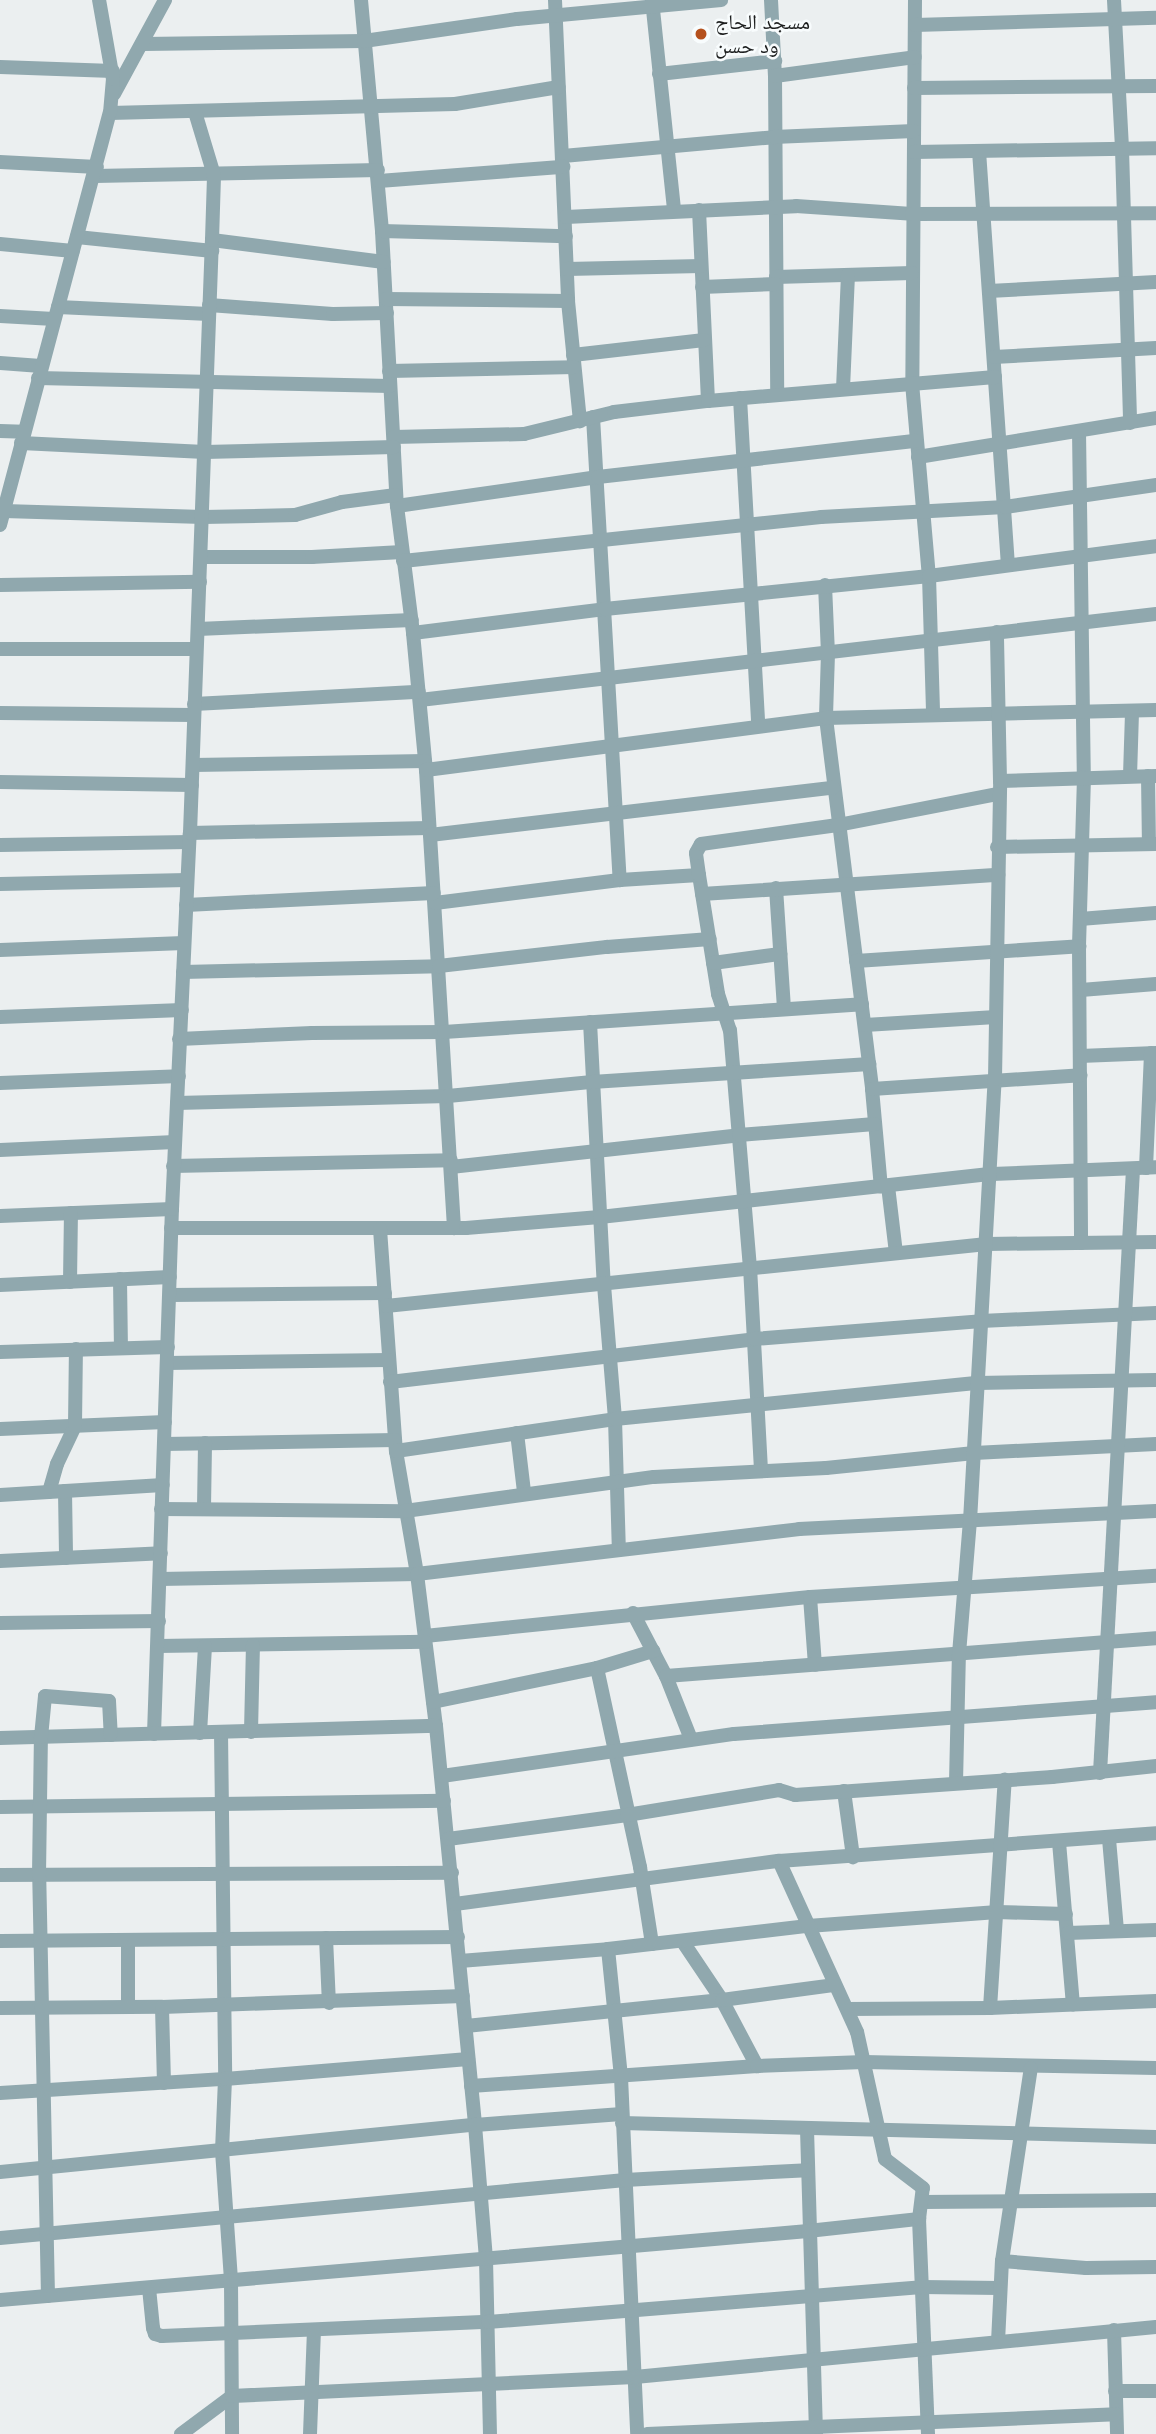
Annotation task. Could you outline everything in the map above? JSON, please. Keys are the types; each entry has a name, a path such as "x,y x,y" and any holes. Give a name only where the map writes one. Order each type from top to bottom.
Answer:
{"street":[{"path":"99,0 113,71 110,113 3,508 203,517 295,516 342,502 396,501 916,441"},
{"path":"113,94 165,0"},
{"path":"362,0 383,231 396,501 426,765 454,1228"},
{"path":"143,44 364,41 556,8 721,0"},
{"path":"771,0 775,69 774,206 778,395"},
{"path":"915,0 912,383 925,513 933,713"},
{"path":"1114,0 1122,149 1130,423"},
{"path":"652,3 674,211"},
{"path":"556,8 568,301 573,361 598,477 620,880"},
{"path":"915,25 1156,18"},
{"path":"659,74 775,69 915,57"},
{"path":"0,67 113,71"},
{"path":"914,88 1156,86"},
{"path":"110,113 472,102 559,87"},
{"path":"154,1734 173,1166 190,838 214,175 195,112"},
{"path":"0,162 96,171 379,176 563,161 666,145 914,131"},
{"path":"914,152 1156,148"},
{"path":"979,151 1008,565"},
{"path":"566,217 774,206 912,214 1156,213"},
{"path":"699,210 708,401"},
{"path":"383,231 566,236"},
{"path":"0,244 212,245 384,262"},
{"path":"567,269 701,265"},
{"path":"702,287 848,275 912,273"},
{"path":"843,389 848,275"},
{"path":"989,291 1156,282"},
{"path":"0,316 209,309 333,314 386,306 568,301"},
{"path":"389,371 573,361 704,340"},
{"path":"994,357 1156,348"},
{"path":"0,363 40,372 207,381 390,386"},
{"path":"0,431 22,437 205,452 394,442 524,434 586,419 708,401 995,377"},
{"path":"740,398 758,725"},
{"path":"918,457 1156,418"},
{"path":"1079,432 1084,777 1079,946 1081,1243"},
{"path":"201,557 402,556 602,540 748,523 1005,507 1156,485"},
{"path":"198,629 412,626 929,576 1156,546"},
{"path":"0,585 200,582"},
{"path":"825,585 828,653 826,718 833,788 865,1025 875,1124 896,1253"},
{"path":"0,713 194,710 419,696 754,662 932,638 1156,614"},
{"path":"956,1783 959,1654 992,1174 999,787 997,632"},
{"path":"0,649 196,649"},
{"path":"193,765 426,765 613,746 826,718 933,713 1082,714 1156,710"},
{"path":"1130,776 1132,711"},
{"path":"761,1471 750,1268 734,1074 726,1011 718,994 696,853 701,844 838,825 999,787 1084,777 1152,776 1153,844 997,847"},
{"path":"0,782 192,785"},
{"path":"0,845 430,832 833,788"},
{"path":"187,905 434,898 699,874"},
{"path":"702,894 998,875"},
{"path":"0,884 187,880"},
{"path":"776,888 784,1008"},
{"path":"1080,919 1156,913"},
{"path":"183,972 439,966 607,947 710,939"},
{"path":"0,950 184,943"},
{"path":"856,961 1079,946"},
{"path":"713,963 780,954"},
{"path":"1081,990 1156,984"},
{"path":"179,1039 312,1033 444,1032 726,1011 862,1004"},
{"path":"0,1017 181,1010"},
{"path":"865,1025 996,1017"},
{"path":"590,1022 604,1285 615,1419 619,1550"},
{"path":"1080,1056 1154,1053 1145,1168 1130,1242 1108,1578 1100,1773"},
{"path":"177,1103 448,1096 592,1082 869,1063"},
{"path":"872,1089 1081,1075"},
{"path":"0,1083 179,1076"},
{"path":"173,1166 451,1164 875,1124"},
{"path":"0,1150 174,1142"},
{"path":"171,1228 454,1228 600,1217 992,1174 1145,1168"},
{"path":"0,1216 172,1209"},
{"path":"69,1282 71,1213"},
{"path":"380,1229 395,1445 417,1574 455,1904 486,2259 491,2384 490,2434"},
{"path":"170,1295 386,1299 604,1285 987,1244 1156,1242"},
{"path":"0,1285 170,1277"},
{"path":"120,1279 121,1348"},
{"path":"390,1382 754,1339 981,1321 1156,1312"},
{"path":"0,1352 168,1347"},
{"path":"49,1492 57,1464 75,1426 76,1349"},
{"path":"167,1363 388,1360"},
{"path":"164,1444 395,1445 517,1433 615,1419 978,1383 1156,1380"},
{"path":"0,1429 165,1422"},
{"path":"517,1433 524,1493"},
{"path":"204,1508 205,1443"},
{"path":"161,1509 405,1511 617,1481 838,1467 974,1453 1156,1444"},
{"path":"0,1495 163,1485"},
{"path":"65,1491 66,1558"},
{"path":"160,1579 417,1574 810,1528 1156,1511"},
{"path":"0,1561 161,1553"},
{"path":"158,1646 425,1639 633,1613 810,1597 1156,1576"},
{"path":"810,1597 815,1665"},
{"path":"633,1613 666,1676 691,1739"},
{"path":"0,1623 159,1621"},
{"path":"666,1676 1156,1638"},
{"path":"251,1732 253,1645"},
{"path":"200,1733 205,1646"},
{"path":"433,1702 597,1668 653,1651"},
{"path":"597,1668 642,1878 652,1944"},
{"path":"48,2296 49,2235 44,2169 39,1875 44,1699 48,1694 109,1700 111,1735"},
{"path":"442,1776 691,1739 1156,1702"},
{"path":"0,1738 436,1726"},
{"path":"221,1732 225,2079 222,2151 232,2335 232,2434"},
{"path":"448,1839 627,1815 779,1790 795,1795 1100,1773 1156,1766"},
{"path":"990,2008 1005,1779"},
{"path":"844,1791 853,1857"},
{"path":"0,1807 444,1801"},
{"path":"455,1904 779,1861 1109,1839 1156,1833"},
{"path":"1109,1839 1117,1931"},
{"path":"1059,1842 1073,2004"},
{"path":"779,1861 848,2010 864,2062 876,2131 885,2160 923,2188 919,2218 928,2428"},
{"path":"0,1875 452,1873"},
{"path":"460,1961 608,1950 808,1926 997,1912 1066,1914"},
{"path":"1068,1933 1156,1930"},
{"path":"0,1941 458,1937"},
{"path":"326,1938 329,2003"},
{"path":"128,1940 128,2007"},
{"path":"683,1942 722,2000 757,2066"},
{"path":"608,1950 621,2077 637,2434"},
{"path":"466,2026 722,2000 835,1985"},
{"path":"0,2008 329,2003 463,1996"},
{"path":"848,2010 990,2008 1156,2001"},
{"path":"162,2007 164,2083"},
{"path":"0,2093 225,2079 468,2059"},
{"path":"471,2086 757,2066 864,2062 1031,2068 1156,2068"},
{"path":"999,2342 1002,2261 1031,2068"},
{"path":"0,2172 475,2125 622,2119 807,2129 1156,2137"},
{"path":"807,2129 816,2431"},
{"path":"0,2238 625,2180 807,2170"},
{"path":"922,2202 1156,2200"},
{"path":"0,2300 808,2231 919,2218"},
{"path":"1002,2261 1086,2268 1156,2267"},
{"path":"149,2288 155,2334 232,2335 488,2322 922,2287 999,2288"},
{"path":"181,2434 232,2396 635,2376 1156,2327"},
{"path":"1114,2330 1117,2434"},
{"path":"310,2434 314,2331"},
{"path":"1115,2391 1156,2391"},
{"path":"647,2434 928,2428 1116,2414"}],"place":[{"name":"مسجد الحاج ود حسن","path":"701,34"}]}
